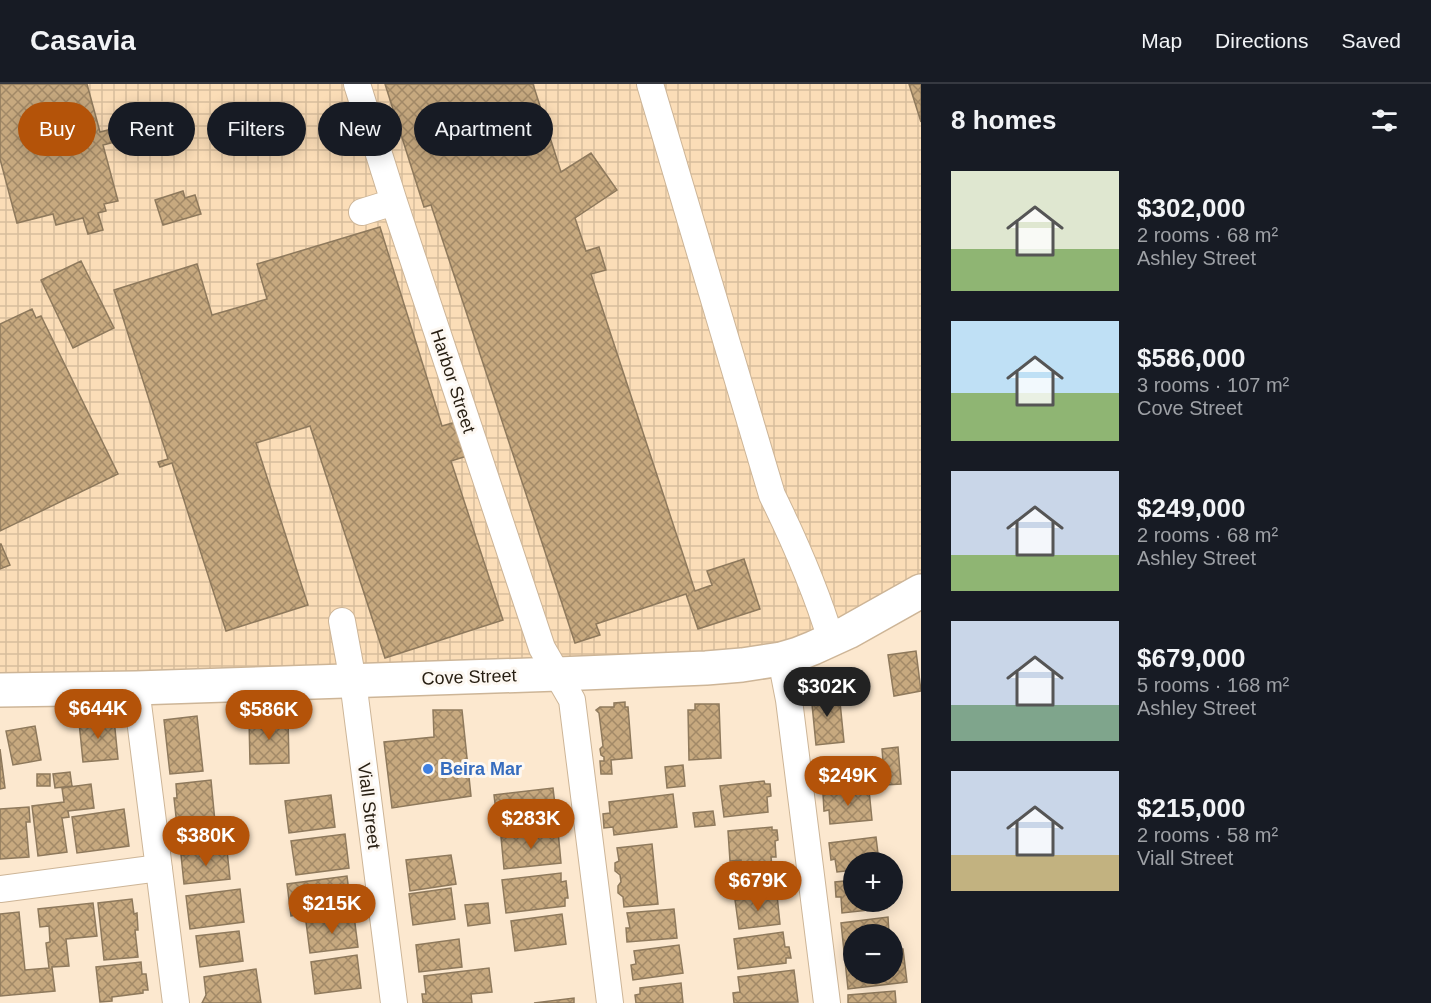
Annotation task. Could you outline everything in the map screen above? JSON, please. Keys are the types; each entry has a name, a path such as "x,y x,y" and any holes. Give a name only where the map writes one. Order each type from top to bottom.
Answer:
{"main road":[{"name":"Cove Street","path":"0,690 136,688 558,674 706,668 758,663 798,654 831,640 921,591"}],"street":[{"name":"Harbor Street","path":"357,84 542,648 572,700 610,1003"},
{"path":"650,84 772,495 793,537 831,640"},
{"path":"362,212 394,202"},
{"name":"Viall Street","path":"342,621 354,681 394,1003"},
{"path":"781,658 789,700 827,1003"},
{"path":"136,688 176,1003"},
{"path":"0,889 159,868"}],"shaded area":[{"path":"0,84 921,84 921,591 813,648 0,690"}],"building":[{"path":"0,84 87,84 92,102 18,102 18,156 96,156 96,117 100,132 108,130 108,144 103,145 118,201 104,204 106,211 98,213 103,230 88,234 83,218 56,225 53,214 17,223 0,159"},
{"path":"385,84 533,84 539,102 414,102 414,156 553,156 553,147 561,172 591,153 617,190 575,218 586,251 599,247 606,270 591,274 695,591 712,585 707,571 744,559 760,609 698,629 686,594 596,624 600,635 575,643 431,205 424,207 402,138 402,102 391,102"},
{"path":"909,84 921,84 921,122"},
{"path":"183,191 185,198 195,195 201,214 163,225 155,200"},
{"path":"380,227 442,426 456,422 467,456 451,461 503,620 385,658 310,426 256,443 308,605 226,631 172,463 160,467 158,462 168,459 114,290 197,264 212,315 267,299 257,264"},
{"path":"81,261 114,328 73,348 41,280"},
{"path":"32,309 36,318 41,316 118,474 0,531 0,324"},
{"path":"0,544 10,565 0,569"},
{"path":"916,651 921,691 894,696 888,655"},
{"path":"839,692 844,742 816,745 811,694"},
{"path":"625,702 625,707 628,707 632,758 611,760 612,774 601,774 600,761 604,761 604,757 601,755 600,749 603,746 599,713 596,710 600,707 614,707 614,703"},
{"path":"695,704 719,704 721,758 689,760 688,710 695,710"},
{"name":"Beira Mar","path":"433,710 462,710 471,796 392,808 384,742 434,737"},
{"path":"197,716 203,771 170,774 164,720"},
{"path":"288,718 289,763 250,764 249,719"},
{"path":"114,719 118,759 83,762 79,722"},
{"path":"35,726 41,760 13,765 6,731"},
{"path":"898,747 901,784 885,785 882,749"},
{"path":"0,749 5,788 0,789"},
{"path":"683,765 685,786 667,788 665,767"},
{"path":"70,772 72,786 55,788 53,774"},
{"path":"37,774 50,774 50,786 37,786"},
{"path":"211,780 217,843 183,847 182,834 178,835 174,798 177,798 176,784"},
{"path":"764,781 765,784 770,784 771,796 767,797 768,812 724,817 720,786"},
{"path":"91,784 94,808 68,811 69,817 62,818 67,852 38,856 32,806 64,802 62,788"},
{"path":"553,788 557,822 498,828 494,795"},
{"path":"869,790 872,820 830,824 829,810 824,811 823,794"},
{"path":"673,794 677,827 614,835 613,827 604,828 603,814 610,813 609,802"},
{"path":"331,795 335,827 289,833 285,801"},
{"path":"29,807 30,822 26,822 29,857 0,859 0,809"},
{"path":"124,809 129,846 77,853 72,817"},
{"path":"713,811 715,825 695,827 693,813"},
{"path":"772,827 772,830 777,830 778,840 775,841 776,857 771,857 774,884 745,887 746,892 730,894 728,876 742,874 741,860 730,861 728,831"},
{"path":"558,831 561,863 504,869 501,837"},
{"path":"345,834 349,868 296,875 291,841"},
{"path":"876,837 878,852 843,852 843,871 837,872 835,859 831,860 829,843"},
{"path":"652,844 658,904 624,907 623,897 618,893 620,875 615,871 615,863 619,861 617,848"},
{"path":"227,850 230,879 184,884 181,855"},
{"path":"451,855 456,884 410,891 406,860"},
{"path":"561,873 561,882 566,881 568,898 565,898 565,906 506,913 502,880"},
{"path":"347,876 351,908 291,916 287,884"},
{"path":"843,881 843,912 851,912 842,913 841,897 836,897 835,882"},
{"path":"451,888 455,919 413,925 409,894"},
{"path":"240,889 244,922 190,929 186,896"},
{"path":"777,895 780,924 739,929 735,900"},
{"path":"132,899 134,914 137,913 138,930 135,930 138,957 104,960 98,903"},
{"path":"93,903 97,936 66,939 69,966 52,967 55,991 0,996 0,914 19,912 25,970 49,968 46,943 50,942 49,926 40,927 38,909"},
{"path":"488,903 490,923 468,926 465,905"},
{"path":"674,909 677,938 627,942 626,928 630,928 627,913"},
{"path":"562,914 566,944 515,951 511,921"},
{"path":"354,916 358,947 310,953 306,922"},
{"path":"888,917 888,924 843,924 843,942 841,923"},
{"path":"239,931 243,961 200,967 196,936"},
{"path":"783,932 785,947 789,947 791,958 786,958 786,963 738,969 734,939"},
{"path":"459,939 462,967 419,972 416,945"},
{"path":"679,945 683,973 633,980 631,965 636,964 634,951"},
{"path":"903,949 907,982 903,982"},
{"path":"357,955 361,988 315,994 311,962"},
{"path":"141,962 142,974 146,974 148,990 143,990 143,993 112,997 112,1001 100,1002 96,967"},
{"path":"489,968 492,992 471,994 472,1003 423,1003 422,994 426,994 424,976"},
{"path":"256,969 261,1003 202,1003 206,995 204,977"},
{"path":"794,970 798,1002 734,1003 733,993 740,992 738,977"},
{"path":"681,983 683,1003 636,1003 635,995 640,994 640,988"},
{"path":"847,984 890,984 848,989"},
{"path":"895,991 896,1003 848,1003 848,995"},
{"path":"574,998 574,1003 534,1003"}],"place":[{"name":"Beira Mar","path":"428,769"}]}
